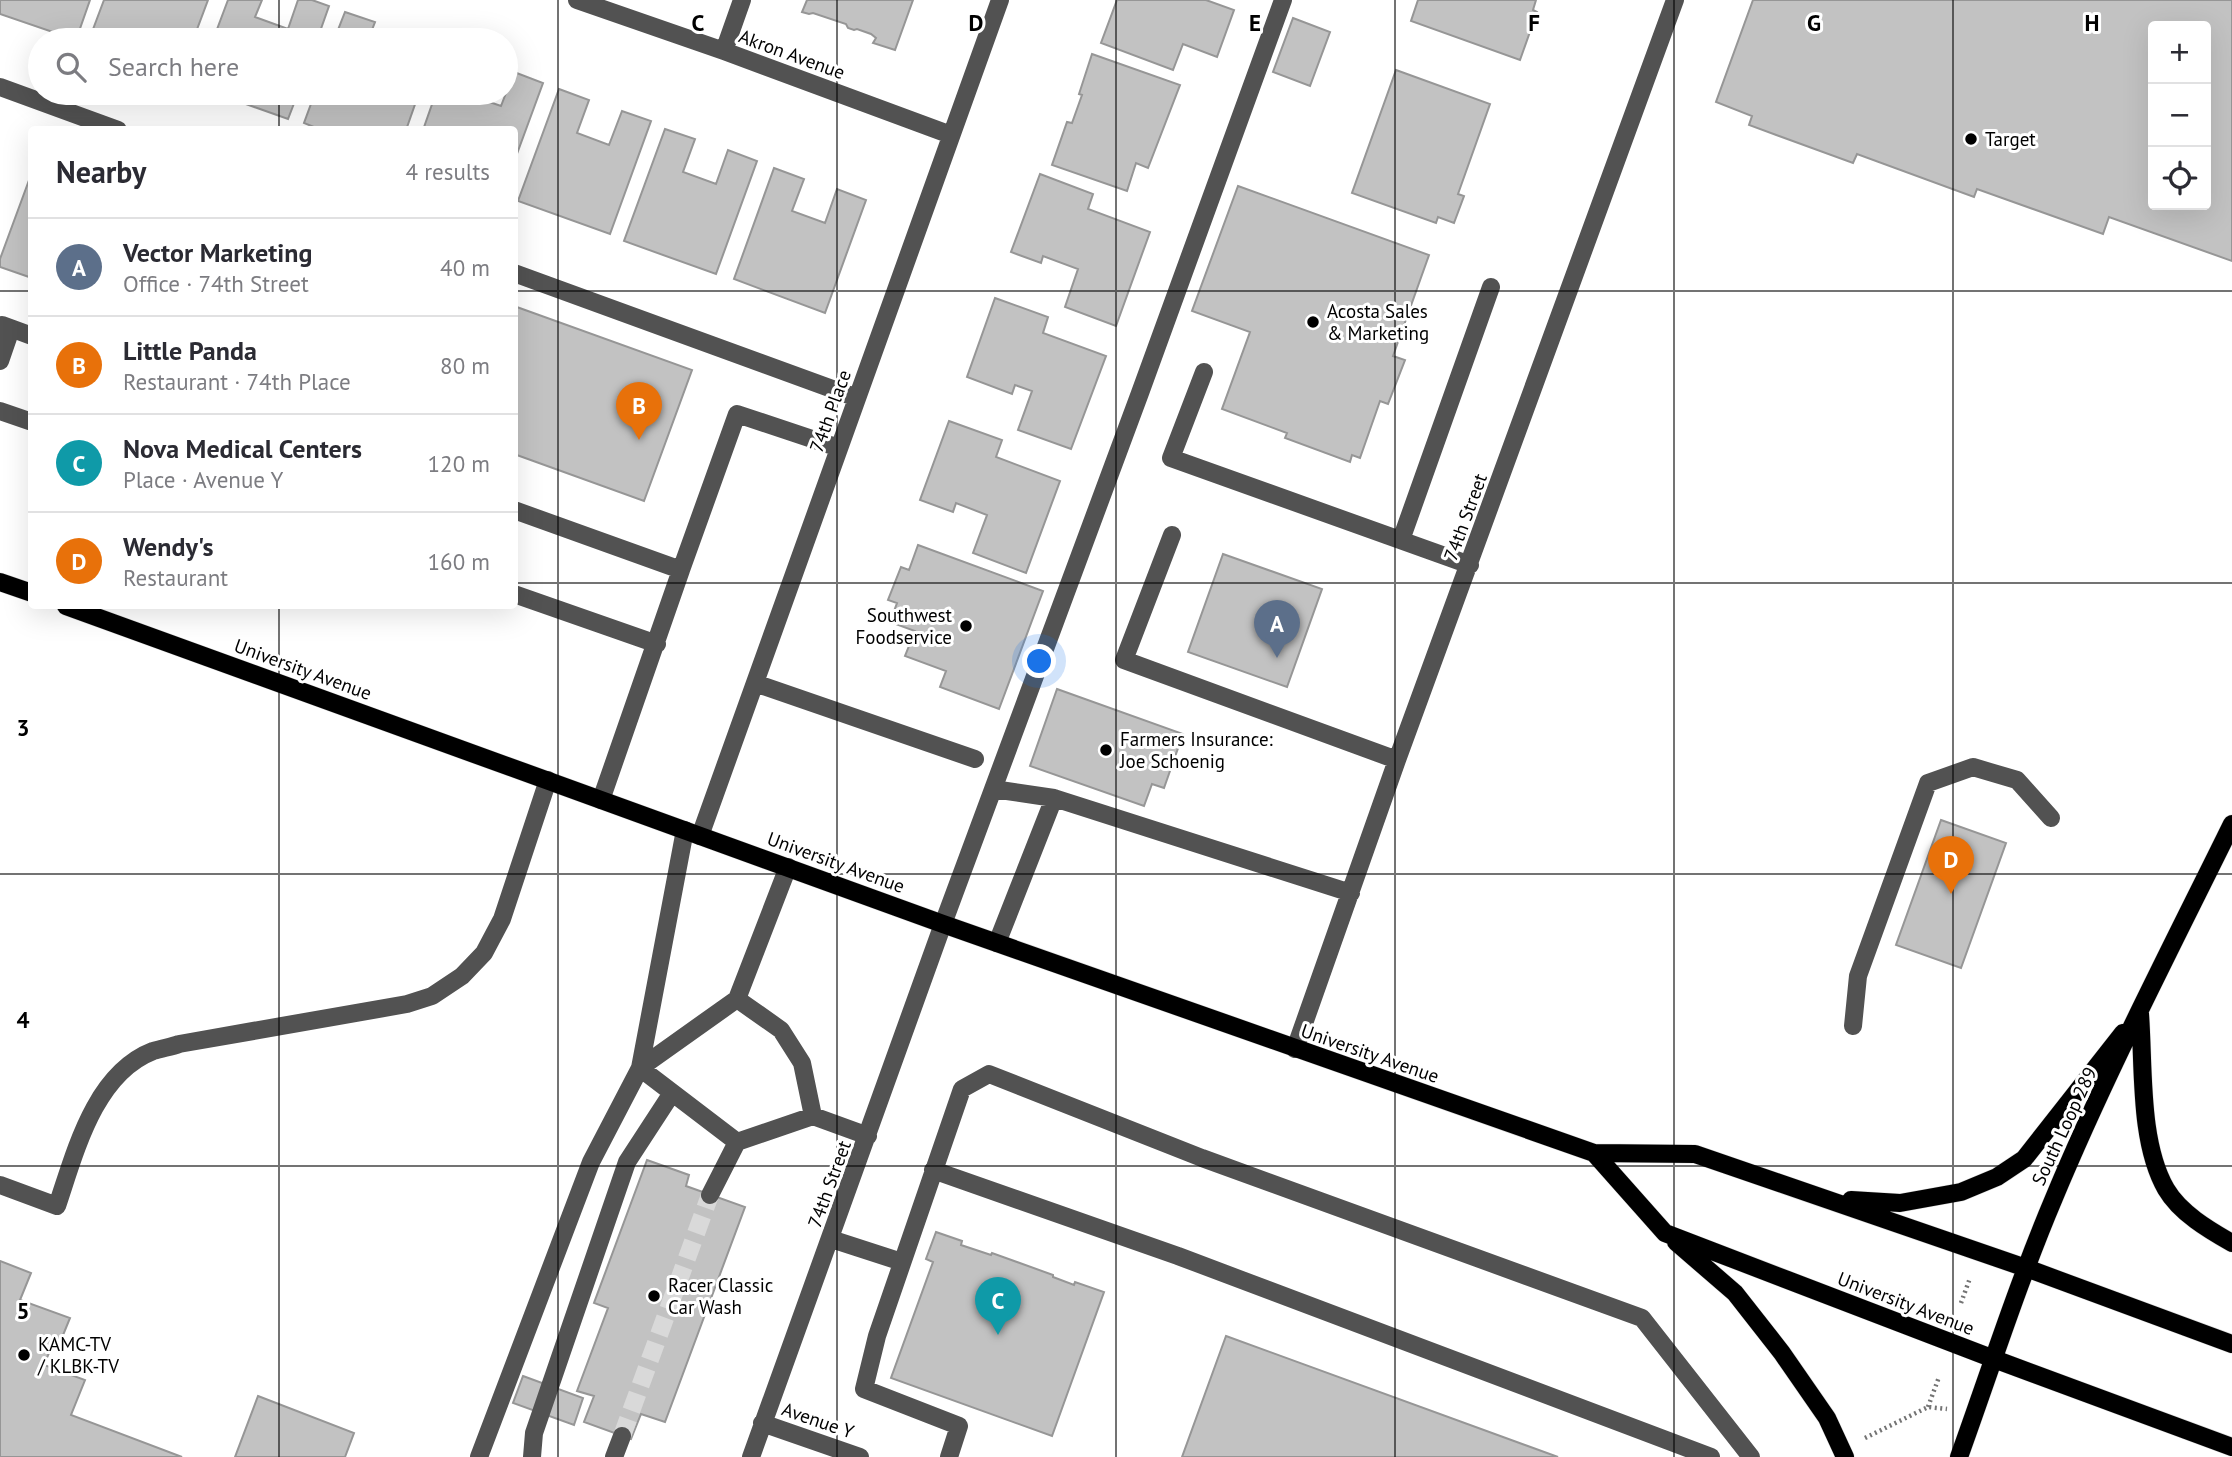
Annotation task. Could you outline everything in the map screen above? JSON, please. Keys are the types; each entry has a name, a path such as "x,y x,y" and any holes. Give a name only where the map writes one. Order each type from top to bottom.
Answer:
{"main road":[{"path":"0,582 28,592"},
{"name":"University Avenue","path":"74,609 943,924 1594,1153 1695,1154 2026,1268 2232,1344"},
{"name":"South Loop 289","path":"1959,1457 2055,1194 2140,1011 2232,824"},
{"path":"1827,1198 1900,1203 1961,1192 1997,1177 2024,1159 2140,1011"},
{"path":"2140,1011 2149,1145 2167,1190 2201,1226 2232,1243"},
{"name":"University Avenue","path":"1594,1153 1665,1233 2232,1447"},
{"path":"1665,1233 1735,1293 1782,1353 1827,1418 1845,1457"}],"street":[{"name":"Akron Avenue","path":"578,0 951,135"},
{"path":"724,51 743,0"},
{"name":"74th Place","path":"640,1068 692,833 755,682 1000,0"},
{"name":"74th Street","path":"751,1457 943,924 1283,0"},
{"name":"74th Street","path":"1295,1049 1397,760 1675,0"},
{"path":"0,87 28,97"},
{"path":"49,105 107,126"},
{"path":"518,275 857,398"},
{"path":"1401,540 1491,286"},
{"path":"0,361 6,327 28,335"},
{"path":"1204,372 1171,458 1470,565"},
{"path":"0,411 28,421"},
{"path":"601,800 737,414 839,448"},
{"path":"518,511 681,570"},
{"path":"1172,535 1124,660 1397,760"},
{"path":"518,595 657,644"},
{"path":"755,682 975,759"},
{"path":"1853,1026 1857,976 1928,783 1973,766 2017,780 2051,818"},
{"path":"0,1185 57,1206 85,1122 116,1080 131,1065 151,1052 179,1044 407,1004 432,996 462,976 484,953 502,919 548,780"},
{"path":"993,789 1054,798 1351,893"},
{"path":"997,943 1054,798"},
{"path":"479,1457 591,1162 640,1068 737,999 788,867"},
{"path":"737,999 781,1030 802,1063 813,1116"},
{"path":"640,1068 737,1142"},
{"path":"948,1457 959,1426 864,1389 877,1336 962,1089 989,1074 1202,1158 1642,1318 1751,1457"},
{"path":"532,1457 534,1433 628,1162 672,1093"},
{"path":"709,1195 737,1142 813,1116 868,1136"},
{"path":"933,1170 1178,1256 1711,1457"},
{"path":"831,1239 902,1262"},
{"name":"Avenue Y","path":"762,1423 860,1457"},
{"path":"614,1457 622,1436"}],"path":[{"path":"1961,1303 1974,1268"},
{"path":"1928,1407 1939,1377"},
{"path":"1858,1441 1928,1407 1950,1409"}],"building":[{"path":"0,0 90,0 80,28 41,28 0,14"},
{"path":"104,0 208,0 198,28 94,28"},
{"path":"228,0 262,0 255,17 285,28 218,28"},
{"path":"298,0 312,0 329,6 321,28 288,28"},
{"path":"807,0 913,0 895,50 873,43 876,38 871,34 848,28 846,24 813,13 802,12"},
{"path":"1117,0 1206,0 1234,10 1217,57 1183,44 1173,70 1101,43"},
{"path":"1418,0 1536,0 1533,10 1537,12 1520,60 1411,21"},
{"name":"Target","path":"1753,0 2232,0 2232,261 2109,217 2103,234 1977,189 1974,197 1857,154 1853,163 1749,125 1752,116 1716,102"},
{"path":"345,12 375,22 373,28 339,28"},
{"path":"1293,18 1330,32 1310,86 1273,72"},
{"path":"1092,54 1180,85 1148,168 1136,163 1127,191 1052,165 1067,122 1072,123"},
{"path":"1396,70 1490,104 1458,194 1464,196 1454,223 1438,217 1436,223 1352,193"},
{"path":"518,74 543,83 518,151 518,126 424,126 432,105 518,105"},
{"path":"559,89 589,100 577,133 609,145 622,111 651,121 610,234 518,201"},
{"path":"249,105 293,105 288,119"},
{"path":"311,105 415,105 407,126 311,126 304,123"},
{"path":"665,129 695,139 683,172 716,184 728,150 757,161 716,274 624,241"},
{"path":"774,168 804,179 792,211 825,223 837,189 866,200 825,313 734,279"},
{"path":"1040,174 1093,194 1088,209 1150,232 1116,326 1065,307 1078,269 1043,256 1041,263 1011,252"},
{"path":"28,183 28,277 0,267 0,259"},
{"name":"Acosta Sales & Marketing","path":"1238,186 1429,255 1393,356 1405,360 1388,404 1380,401 1360,458 1352,455 1350,462 1285,438 1287,433 1222,409 1250,332 1192,311"},
{"path":"995,298 1048,317 1043,333 1106,356 1071,449 1018,430 1032,391 1015,385 1012,394 967,377"},
{"path":"518,307 692,370 644,501 518,455"},
{"path":"949,421 1002,440 996,457 1060,481 1026,573 973,553 987,515 956,503 953,512 920,500"},
{"name":"Southwest Foodservice","path":"918,545 1043,591 999,709 940,687 946,671 905,656 915,631 890,622 897,603 888,600 901,567 909,570"},
{"path":"1223,554 1322,589 1287,687 1188,652"},
{"name":"Farmers Insurance: Joe Schoenig","path":"1057,689 1183,734 1164,788 1152,784 1144,806 1030,766"},
{"path":"1941,820 2006,843 1961,968 1896,945"},
{"name":"Racer Classic Car Wash","path":"647,1160 689,1175 686,1186 745,1207 665,1422 641,1414 631,1439 584,1422 594,1396 577,1391 608,1308 594,1303"},
{"path":"936,1232 962,1241 961,1245 991,1255 992,1253 1074,1285 1075,1282 1104,1292 1052,1436 891,1378 933,1262 926,1259"},
{"name":"KAMC-TV / KLBK-TV","path":"0,1261 31,1273 20,1300 70,1318 59,1345 53,1343 44,1365 85,1380 71,1415 182,1457 0,1457"},
{"path":"1226,1336 1558,1457 1182,1457"},
{"path":"523,1376 583,1398 574,1425 513,1403"},
{"path":"258,1396 354,1433 345,1457 235,1457"}],"tunnel":[{"path":"622,1436 710,1195"}],"place":[{"name":"Target","path":"1971,139"},
{"name":"Acosta Sales & Marketing","path":"1313,322"},
{"name":"Little Panda","path":"639,440"},
{"name":"Southwest Foodservice","path":"966,626"},
{"name":"Vector Marketing","path":"1277,658"},
{"name":"Farmers Insurance: Joe Schoenig","path":"1106,750"},
{"name":"Wendy's","path":"1951,894"},
{"name":"Racer Classic Car Wash","path":"654,1296"},
{"name":"Nova Medical Centers","path":"998,1335"},
{"name":"KAMC-TV / KLBK-TV","path":"24,1355"}]}
